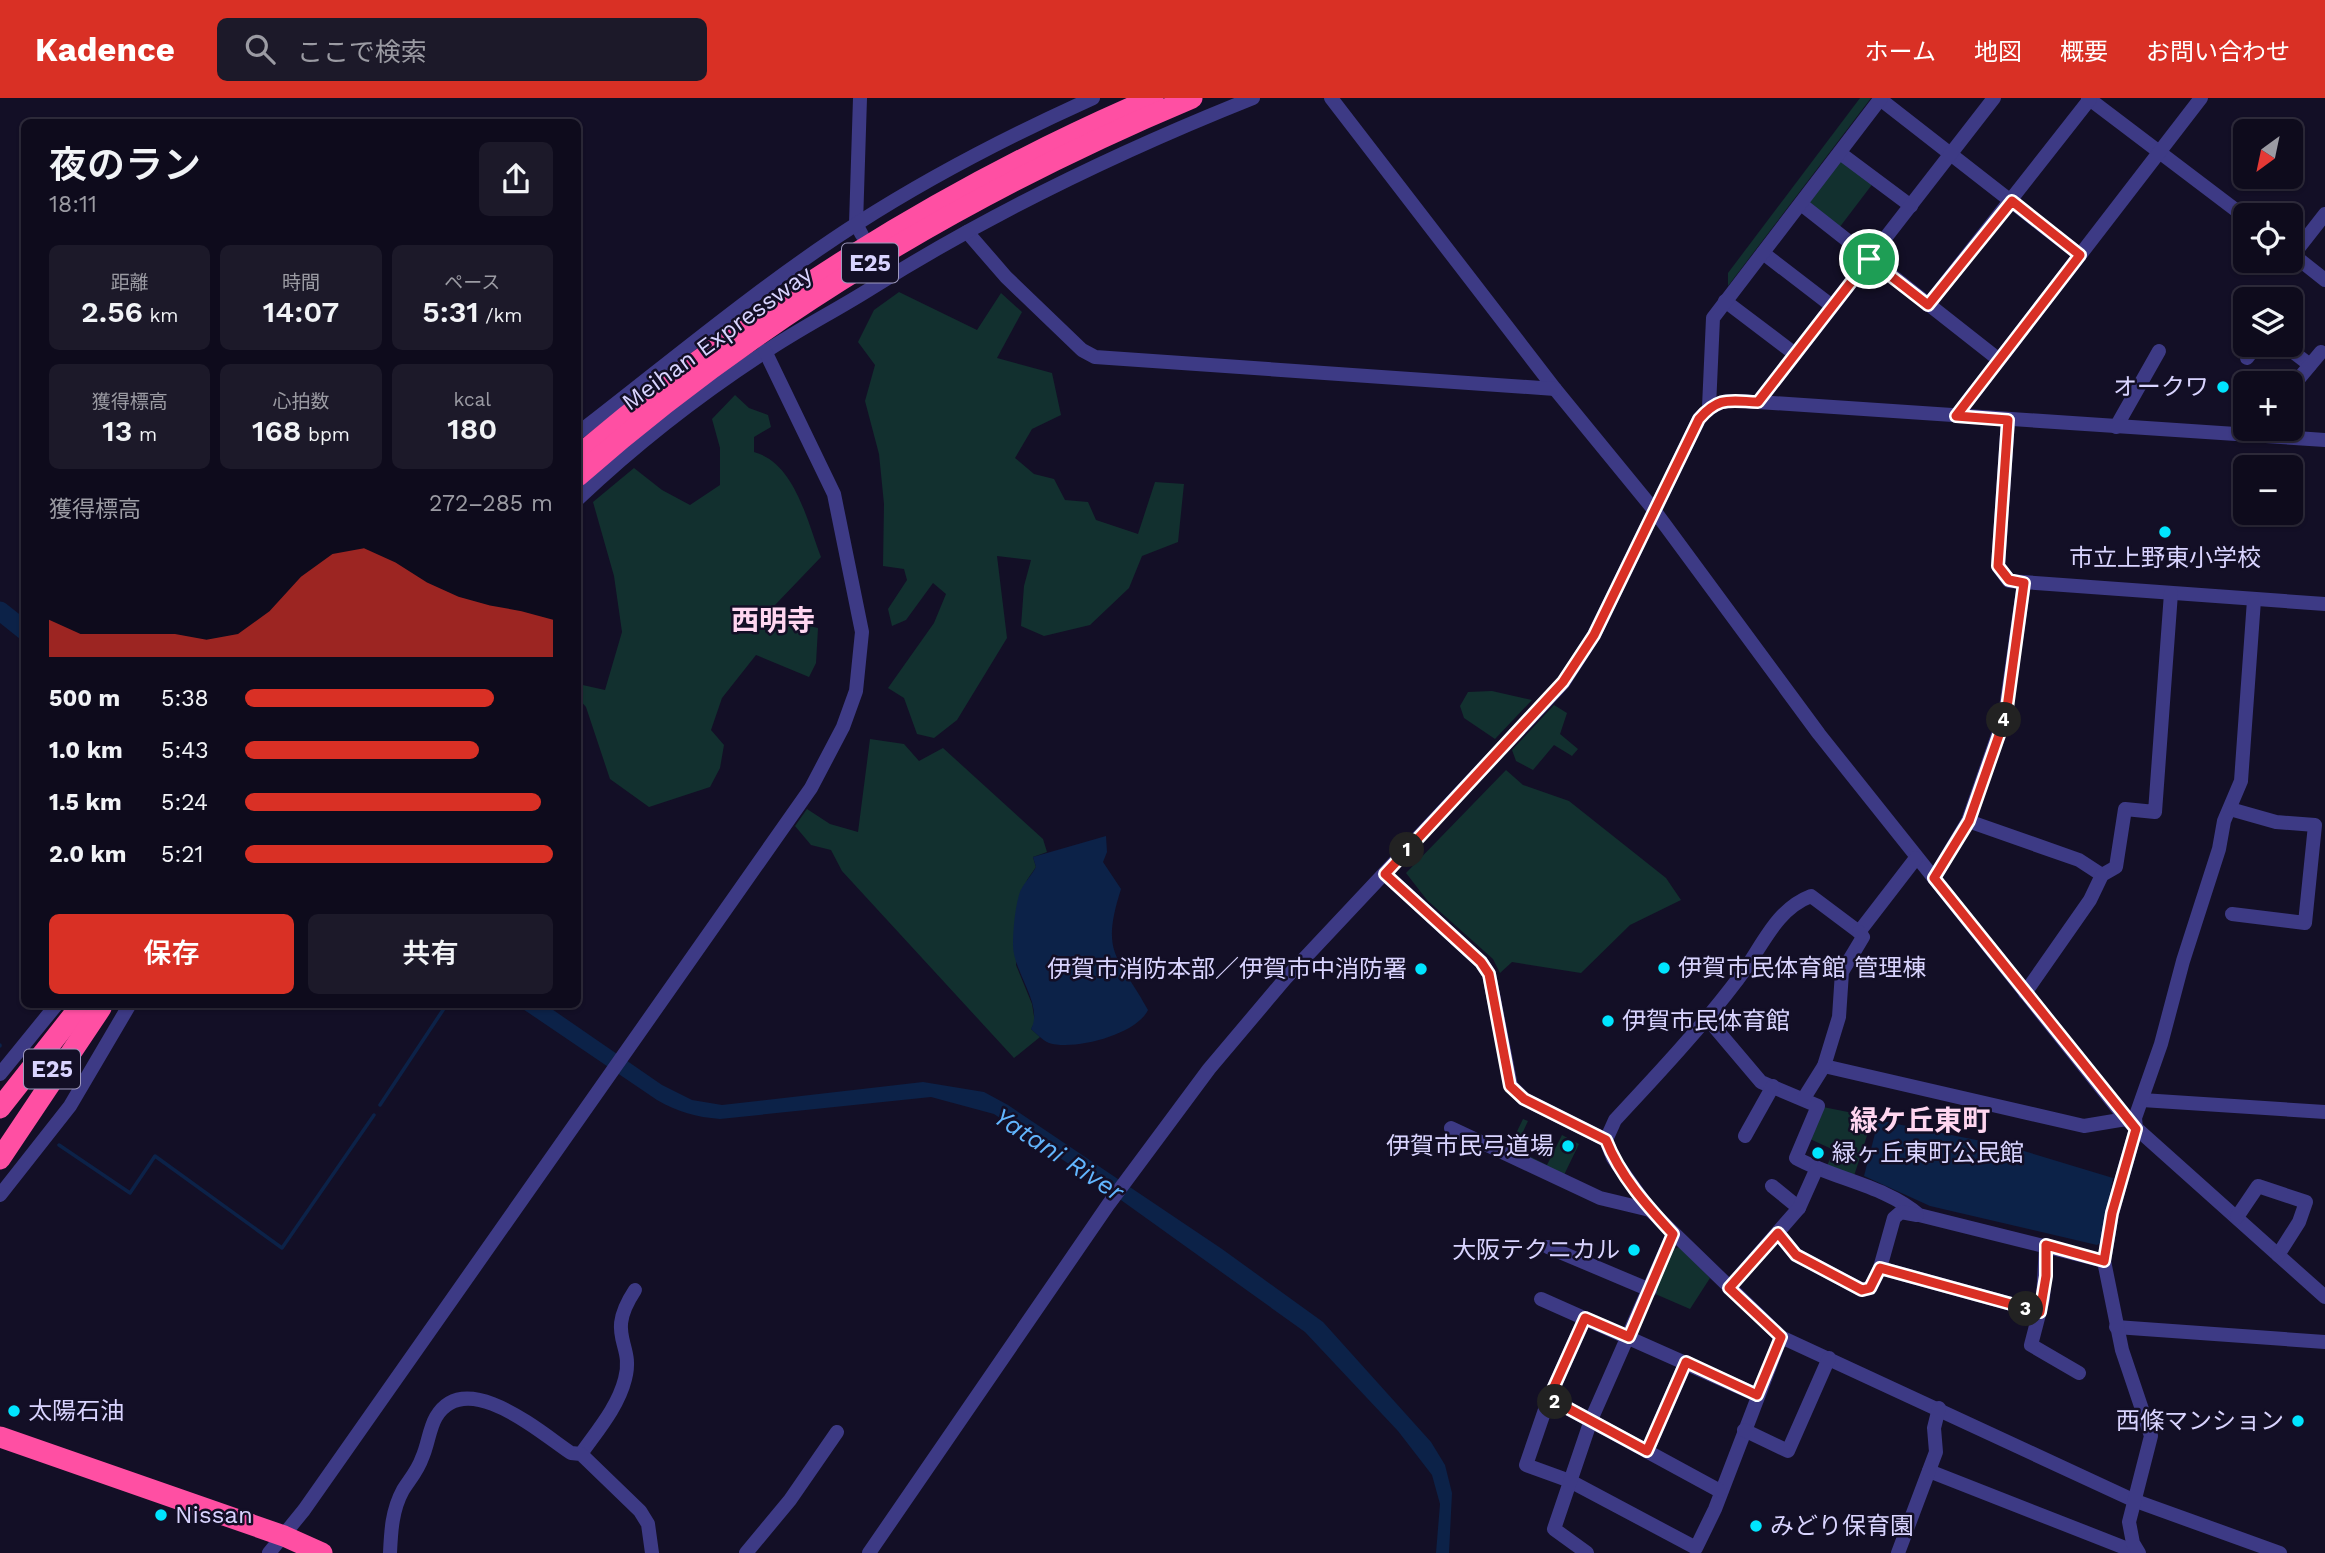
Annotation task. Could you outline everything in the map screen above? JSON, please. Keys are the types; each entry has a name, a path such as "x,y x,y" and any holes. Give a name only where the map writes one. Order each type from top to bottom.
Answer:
{"highway":[{"name":"Meihan Expressway","path":"581,454 688,368 846,260 961,191 1081,130 1153,98"},
{"name":"Meihan Expressway","path":"581,474 697,381 866,265 1029,172 1192,98"},
{"path":"0,1097 74,1008"},
{"name":"E25","path":"0,1108 93,1008"},
{"path":"7,1166 94,1008"},
{"name":"E25","path":"0,1133 94,1008"},
{"path":"0,1437 284,1536 322,1553"}],"street":[{"path":"859,230 860,98"},
{"path":"581,431 760,292 1028,127 1093,98"},
{"path":"581,496 635,448 765,351 885,272 1119,155 1253,98"},
{"path":"1331,98 1555,389 1654,510 1819,734 2131,1124 2325,1297"},
{"path":"1956,416 2201,98"},
{"path":"1715,404 1713,318 1881,99 2080,255"},
{"path":"1928,305 2012,201 2089,99 2233,208"},
{"path":"1758,402 1990,100"},
{"path":"1840,153 1911,206"},
{"path":"1801,204 1998,359"},
{"path":"2303,241 2325,214"},
{"path":"967,232 1006,277 1082,350 1095,357 1555,389"},
{"path":"1763,253 1832,306"},
{"path":"2303,263 2325,280"},
{"path":"1726,301 1795,354"},
{"path":"270,1553 811,788 843,727 856,691 862,632 834,494 765,351"},
{"path":"2116,426 2160,351"},
{"path":"2303,373 2320,352"},
{"path":"2300,357 2310,365"},
{"path":"869,1553 1108,1205 1202,1078 1285,979 1563,682 1594,635 1699,419 1715,404 1758,402 2008,420 2233,432"},
{"path":"2008,420 1998,566 2009,580 2325,604"},
{"path":"2303,438 2325,440"},
{"path":"1934,878 1969,821 2011,693 2024,583"},
{"path":"2025,993 2090,900 2102,875 2116,866 2125,809 2155,812 2171,593"},
{"path":"2139,1553 2133,1543 2130,1522 2133,1500 2151,1436 2116,1327 2104,1261 2131,1124 2142,1100 2230,809 2241,781 2254,600"},
{"path":"2230,809 2270,821 2315,825 2305,923 2232,914"},
{"path":"1969,821 2079,860 2102,875"},
{"path":"1858,932 1916,858"},
{"path":"1385,874 1481,962 1489,974 1510,1086 1524,1099 1606,1140 1613,1158 1650,1210 1781,1337 2133,1500 2280,1553"},
{"path":"1606,1140 1615,1120 1739,978 1771,928 1799,901 1811,896 1863,937 1842,972 1839,1017 1824,1066 1804,1098"},
{"path":"0,1074 54,1008"},
{"path":"0,1195 7,1166 70,1106 129,1008"},
{"path":"1706,1017 1761,1082 1818,1106 1796,1158 1816,1170 1905,1203 1919,1215"},
{"path":"1824,1066 2008,1111 2084,1126 2131,1124"},
{"path":"1745,1136 1773,1086"},
{"path":"2142,1100 2325,1112"},
{"path":"1451,1128 1601,1198 1650,1210"},
{"path":"1729,1288 1799,1208 1816,1170"},
{"path":"1772,1186 1799,1208"},
{"path":"2237,1217 2258,1186 2306,1202 2299,1222 2278,1255"},
{"path":"1778,1233 1796,1255 1862,1290 1870,1288 1880,1268 1894,1218 1902,1212 2104,1261"},
{"path":"1587,1553 1553,1529 1591,1420 1673,1234"},
{"path":"2046,1245 2046,1276 2031,1345 2079,1373"},
{"path":"1548,1247 1650,1290"},
{"path":"1880,1268 2040,1312"},
{"path":"581,1454 611,1412 626,1377 619,1333 622,1311 635,1290"},
{"path":"1541,1298 1757,1395"},
{"path":"1585,1318 1549,1398 1526,1465 1570,1481 1696,1548 1716,1510 1720,1491 1781,1337"},
{"path":"2116,1327 2325,1342"},
{"path":"1745,1430 1788,1451 1829,1358"},
{"path":"1647,1451 1686,1362"},
{"path":"1549,1398 1720,1491"},
{"path":"390,1553 395,1510 422,1458 436,1417 446,1405 459,1399 490,1401 572,1453 581,1454 640,1511 648,1524 652,1553"},
{"path":"1898,1553 1936,1452 1934,1428 1939,1408"},
{"path":"746,1553 790,1500 837,1432"},
{"path":"1929,1471 2139,1553"}],"green space":[{"path":"1860,98 1871,98 1728,286 1728,273"},
{"path":"1838,160 1874,182 1839,228 1809,205 1809,200"},
{"path":"899,292 977,330 1001,293 1022,312 997,358 1052,373 1061,415 1032,429 1015,458 1034,474 1054,479 1065,500 1088,502 1096,520 1138,534 1155,482 1184,484 1178,542 1142,556 1129,588 1090,625 1044,636 1021,626 1024,586 1031,560 997,556 1007,638 957,720 934,738 917,734 904,698 888,688 934,623 946,594 933,583 906,620 892,626 888,609 907,580 904,569 883,566 884,504 879,454 865,401 875,365 858,342 874,310"},
{"path":"735,395 749,408 768,415 771,427 754,437 754,452 768,458 790,481 798,495 821,557 775,605 785,620 818,628 816,663 809,677 756,655 722,698 711,730 724,745 720,768 710,787 649,807 610,779 586,707 581,701 581,685 605,690 622,632 614,576 593,502 634,468 662,490 690,505 720,485 720,448 712,419"},
{"path":"1492,691 1532,700 1495,739 1464,718 1460,706 1468,692"},
{"path":"1554,705 1567,713 1560,734 1578,749 1572,756 1554,745 1533,770 1516,761 1512,750"},
{"path":"870,739 904,744 919,761 943,748 1043,839 1047,852 1033,857 1036,867 1027,880 1016,965 1032,1004 1035,1022 1031,1029 1040,1037 1014,1058 842,871 831,850 811,845 795,826 807,809 830,824 858,832"},
{"path":"1506,770 1523,785 1569,801 1666,878 1681,900 1630,925 1581,973 1512,962 1500,973 1493,959 1427,900 1406,873"},
{"path":"1823,1107 1873,1117 1853,1179 1826,1168 1834,1150 1810,1139"},
{"name":"伊賀市民弓道場","path":"1523,1119 1528,1121 1515,1149 1547,1165 1562,1135 1579,1144 1563,1177 1508,1150"},
{"path":"1679,1247 1710,1278 1690,1309 1653,1293 1672,1250"}],"water":[{"path":"1106,836 1107,852 1103,862 1121,889 1112,928 1112,942 1115,954 1148,1010 1142,1019 1132,1026 1104,1038 1074,1045 1049,1043 1031,1029 1034,1010 1014,955 1014,926 1019,895 1036,867 1033,857"},
{"path":"521,1008 550,1008 662,1085 692,1100 722,1105 923,1082 984,1092 1008,1105 1222,1249 1323,1322 1431,1442 1445,1465 1452,1493 1449,1553 1436,1553 1440,1504 1432,1475 1398,1431 1305,1332 1093,1180 994,1114 931,1097 720,1119 695,1115 657,1100"},
{"path":"1878,1122 2011,1147 2113,1178 2100,1243 2097,1245 1930,1206 1864,1176"}],"waterway":[{"name":"Yatani River","path":"0,611 21,628"},
{"path":"380,1105 444,1008"},
{"path":"59,1145 130,1193 155,1156 282,1248 374,1115"}],"place":[{"name":"オークワ","path":"2223,387"},
{"name":"市立上野東小学校","path":"2165,532"},
{"name":"伊賀市民体育館 管理棟","path":"1664,968"},
{"name":"伊賀市消防本部／伊賀市中消防署","path":"1421,969"},
{"name":"伊賀市民体育館","path":"1608,1021"},
{"name":"伊賀市民弓道場","path":"1568,1146"},
{"name":"緑ヶ丘東町公民館","path":"1818,1153"},
{"name":"大阪テクニカル","path":"1634,1250"},
{"name":"太陽石油","path":"14,1411"},
{"name":"西條マンション","path":"2298,1421"},
{"name":"Nissan","path":"161,1515"},
{"name":"みどり保育園","path":"1756,1526"}],"district":[{"name":"西明寺","path":"773,620"},
{"name":"緑ケ丘東町","path":"1920,1120"}],"route":[{"path":"2012,201 2080,255 1956,416 2008,420 1998,566 2009,580 2024,583 2006,715 1969,821 1934,878 2136,1129 2112,1213 2104,1261 2046,1245 2046,1276 2040,1312 1880,1268 1870,1288 1862,1290 1796,1255 1778,1233 1729,1288 1781,1337 1757,1395 1686,1362 1647,1451 1549,1398 1585,1318 1629,1337 1673,1234 1650,1210 1632,1185 1613,1158 1606,1140 1524,1099 1510,1086 1489,974 1481,962 1385,874 1563,682 1594,635 1622,572 1699,419 1709,407 1720,400 1758,402 1869,259 1928,305 2012,201"}]}
